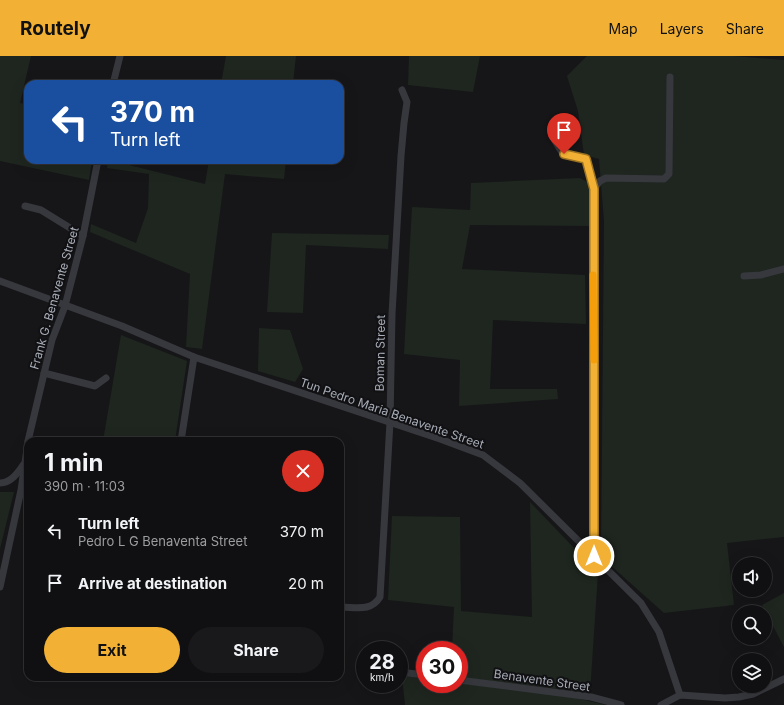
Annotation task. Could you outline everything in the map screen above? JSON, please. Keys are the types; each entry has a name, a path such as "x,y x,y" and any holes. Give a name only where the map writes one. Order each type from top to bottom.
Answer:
{"street":[{"path":"114,80 120,56"},
{"path":"594,189 600,181 606,178 664,179 668,174 670,77"},
{"name":"Boman Street","path":"344,607 366,608 375,604 380,597 390,422 392,314 401,156 407,102 402,90"},
{"path":"555,141 564,154 586,159 594,189 594,556"},
{"name":"Frank G. Benavente Street","path":"29,437 52,340 65,306 83,236 97,164"},
{"path":"25,206 41,210 83,236"},
{"path":"744,276 761,275 784,269"},
{"name":"Tun Pedro Maria Benavente Street","path":"0,281 122,326 194,357 390,422 483,455 520,483 641,603 659,632 680,695"},
{"path":"182,437 194,357"},
{"path":"44,373 95,386 106,378"},
{"path":"0,483 14,477 24,463"},
{"name":"Frank G. Benavente Street","path":"0,587 21,490 24,463"},
{"path":"661,705 680,695 725,698 739,697 753,694 784,680"},
{"name":"Benavente Street","path":"468,681 591,697 621,705"}],"shaded area":[{"path":"0,56 31,56 25,80 24,80 20,103 24,104 24,164 91,164 89,180 0,161"},
{"path":"226,56 296,56 293,80 222,80"},
{"path":"409,56 480,56 473,92 408,85"},
{"path":"587,56 734,56 784,60 784,537 727,543 734,605 664,613 601,557 604,221 599,159 584,155 578,111 567,76"},
{"path":"108,164 129,164 205,184 208,164 286,164 284,179 225,174 202,349 186,347 190,274 90,232 91,224 136,243 148,208 149,174 107,168"},
{"path":"580,178 589,183 590,226 470,225 462,269 585,275 586,324 493,320 490,389 557,389 558,399 459,406 460,360 404,354 412,207 470,210 471,183"},
{"path":"272,233 389,235 388,249 306,245 303,313 267,312"},
{"path":"259,328 290,330 303,369 295,382 258,371"},
{"path":"121,335 187,361 176,437 104,437"},
{"path":"0,492 14,492 0,549"},
{"path":"530,502 598,573 590,693 468,678 468,641 452,641 454,607 388,600 392,516 460,517 461,611 532,617"},
{"path":"784,593 784,647 772,624 772,605 762,605"},
{"path":"408,677 416,677 416,693 468,693 468,684 567,696 606,705 405,705 404,693 408,693"}],"slow traffic":[{"path":"593,275 594,360"}],"route":[{"path":"564,154 586,159 594,189 594,556"}]}
